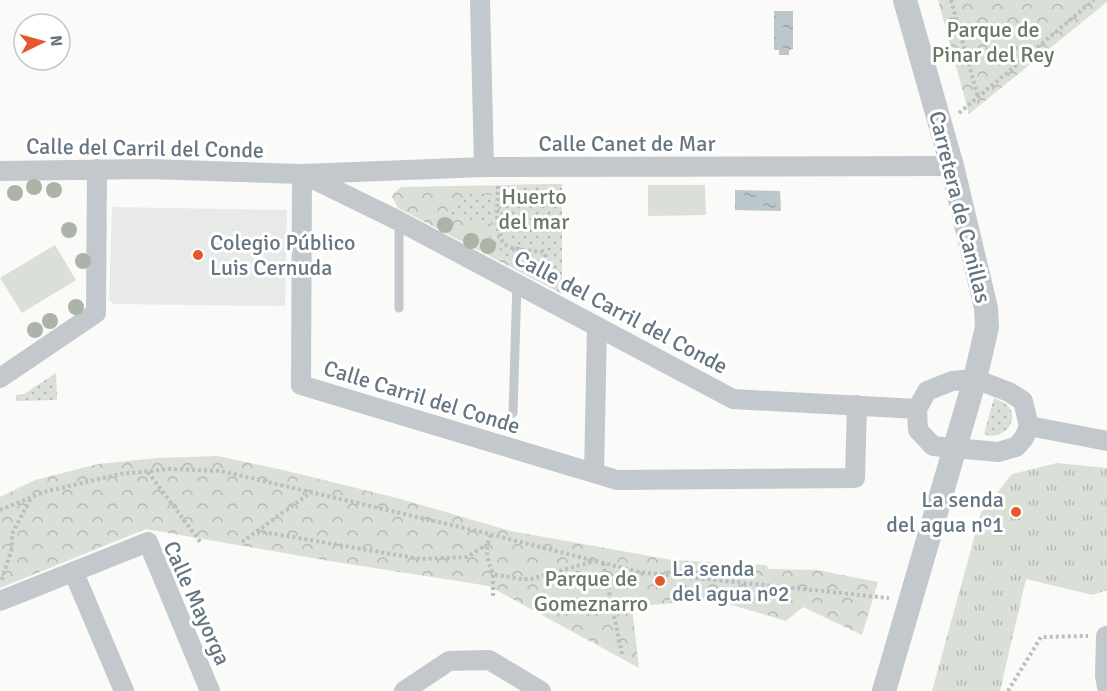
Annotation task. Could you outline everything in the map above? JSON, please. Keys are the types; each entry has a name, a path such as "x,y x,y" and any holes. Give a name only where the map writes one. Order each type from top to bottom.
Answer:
{"street":[{"path":"480,0 491,173"},
{"name":"Carretera de Canillas","path":"884,691 975,379 987,327 986,308 952,166 905,0"},
{"name":"Calle Canet de Mar","path":"302,174 952,166"},
{"path":"0,378 96,313 97,169"},
{"name":"Calle del Carril del Conde","path":"0,171 149,169 302,174 399,221 733,399 917,408"},
{"path":"358,201 355,192 357,182 361,176 370,172"},
{"name":"Calle Carril del Conde","path":"302,174 301,385 617,480 855,478 857,405"},
{"path":"594,474 597,327"},
{"path":"975,379 1009,392 1023,401 1029,426 1024,438 1016,447 1005,451 933,446 918,430 917,408 927,391 952,381 975,379"},
{"path":"1029,426 1107,441"},
{"name":"Calle Mayorga","path":"0,601 148,542 210,691"},
{"path":"74,573 124,691"},
{"path":"1106,636 1107,687"},
{"path":"404,691 449,662 489,660 541,691"}],"lane":[{"path":"399,221 399,308"},
{"path":"513,413 517,283"}],"path":[{"path":"951,0 978,97"},
{"path":"941,127 1094,0"},
{"path":"491,173 498,233 502,241 509,247 543,252 547,256 540,287"},
{"path":"0,510 32,497 120,474 171,469 221,471 639,572 878,598 911,598"},
{"path":"147,471 201,543"},
{"path":"242,542 310,492"},
{"path":"0,586 12,548 12,534 32,497"},
{"path":"257,531 421,559 467,556 486,545"},
{"path":"491,535 486,545 487,560 493,574 493,596"},
{"path":"493,574 531,579 595,561"},
{"path":"603,563 622,654"},
{"path":"1008,691 1041,637 1106,636"}],"shaded area":[{"name":"Colegio Público Luis Cernuda","path":"112,207 287,210 285,306 114,304 109,300"}],"green space":[{"name":"Parque de Pinar del Rey","path":"938,0 1107,0 1107,2 969,114"},
{"path":"562,184 562,294 398,208 392,197 401,187"},
{"name":"Huerto del mar","path":"562,184 562,294 558,275 549,267 548,252 543,248 519,245 506,240 502,228 501,203 507,203 507,185"},
{"path":"648,185 705,185 706,215 648,216"},
{"path":"469,194 492,195 494,198 494,217 491,217 491,223 497,244 512,255 513,252 542,255 545,258 542,264 521,262 510,258 500,251 480,224 472,220 445,218 458,204 456,201"},
{"path":"55,245 76,280 22,313 0,278"},
{"path":"56,373 57,400 16,401 16,395 24,394"},
{"path":"994,398 1007,405 1012,417 1008,428 991,436 984,434"},
{"name":"Parque de Gomeznarro","path":"218,456 397,498 511,531 672,560 766,565 769,569 817,570 878,582 862,635 803,607 786,621 712,599 632,607 639,668 489,586 146,529 0,588 0,497 35,480 98,464 157,458"},
{"path":"1057,463 1107,468 1107,590 1093,595 1026,579 1000,691 932,691 981,513 1012,474"}],"water":[{"path":"774,11 793,11 793,49 789,50 789,55 779,55 779,50 774,50"},
{"path":"735,190 780,191 781,211 735,210"}],"place":[{"name":"Colegio Público Luis Cernuda","path":"198,255"},
{"name":"La senda del agua nº1","path":"1016,512"},
{"name":"La senda del agua nº2","path":"660,581"}]}
